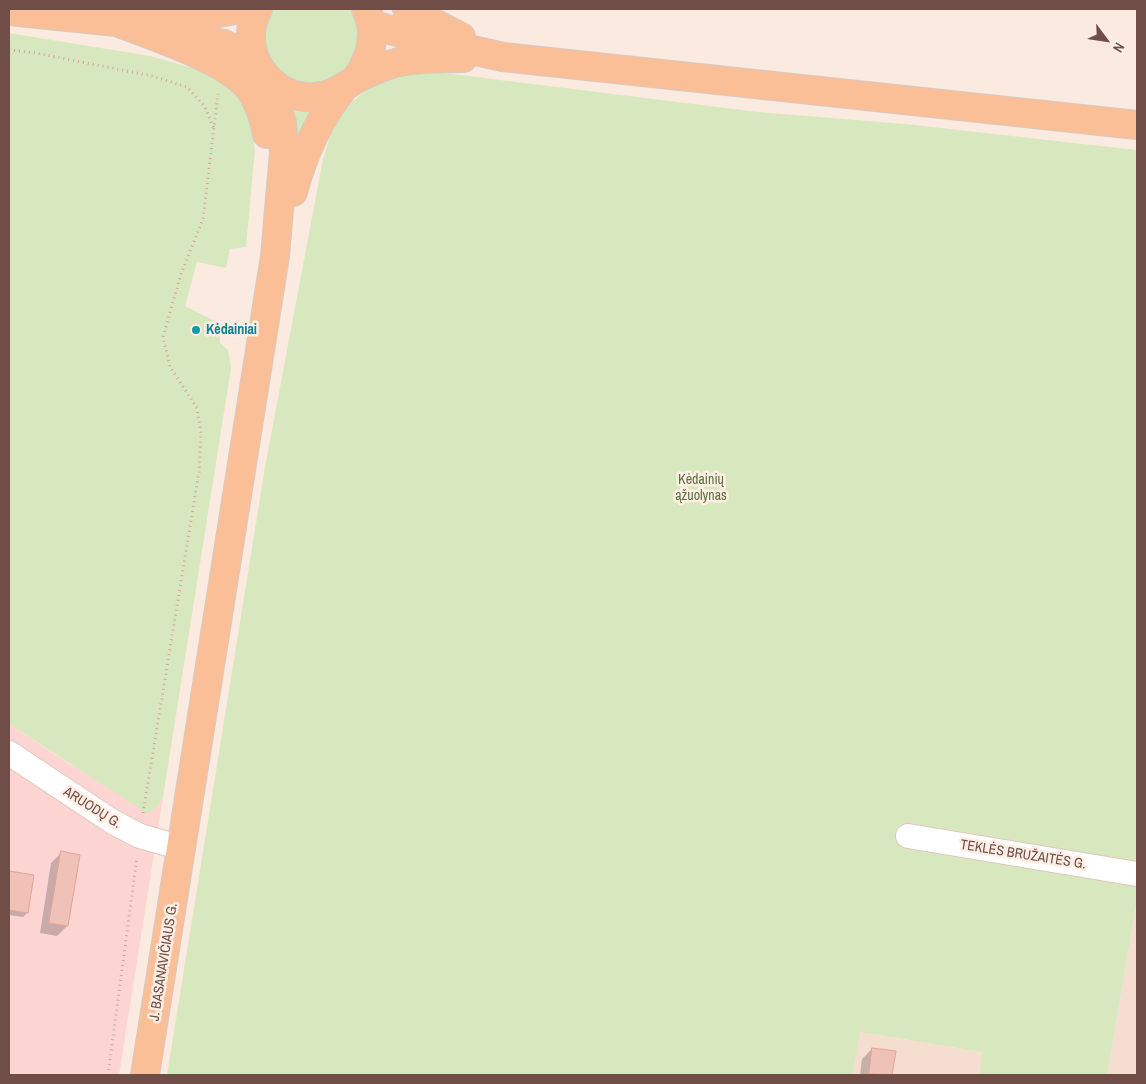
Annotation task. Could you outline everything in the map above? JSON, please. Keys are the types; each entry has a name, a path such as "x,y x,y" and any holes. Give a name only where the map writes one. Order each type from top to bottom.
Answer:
{"main road":[{"path":"117,22 194,17 241,9"},
{"path":"258,9 253,20 251,35 252,51 263,72 282,122 284,152 275,256"},
{"path":"407,9 502,57"},
{"path":"9,11 117,22 224,44 243,53 280,89 295,95 311,97 327,96 385,66 415,60 502,57"},
{"path":"275,256 301,162 329,106 364,67 370,53 373,38 368,16"},
{"path":"368,16 410,36 502,57 1137,125"},
{"path":"117,22 222,66 251,90 262,114 269,144 275,256"},
{"name":"J. BASANAVIČIAUS G.","path":"145,1075 275,256"}],"street":[{"name":"ARUODŲ G.","path":"9,753 113,822 140,836 182,848"},
{"name":"TEKLĖS BRUŽAITĖS G.","path":"908,836 1137,874"}],"path":[{"path":"9,50 36,53 152,76 188,87 205,107 214,129 203,219 181,274 163,337 170,367 197,408 201,434 199,472 140,836 108,1075"}],"shaded area":[{"path":"9,724 71,765 157,807 163,797 119,1075 9,1075"},
{"path":"1137,900 1137,1075 1107,1075"},
{"path":"859,1032 982,1052 979,1075 852,1075"}],"green space":[{"path":"271,9 351,9 356,15 360,30 359,47 353,62 343,74 313,86 282,77 263,51 265,19"},
{"path":"9,33 150,56 206,72 231,87 250,113 255,149 246,247 230,249 226,268 197,262 185,306 219,323 220,343 228,350 231,368 163,797 157,807 148,814 9,724"},
{"name":"Kėdainių ąžuolynas","path":"436,72 758,112 905,124 1137,150 1137,900 1107,1075 979,1075 982,1052 860,1032 852,1075 167,1075 265,467 323,159 333,127 347,106 368,89 399,76"},
{"path":"287,105 317,107 296,142"}],"building":[{"path":"61,851 80,855 68,926 49,923"},
{"path":"9,871 34,875 28,913 9,910"},
{"path":"872,1048 896,1051 892,1075 869,1074"}],"place":[{"name":"Kėdainiai","path":"196,330"}]}
